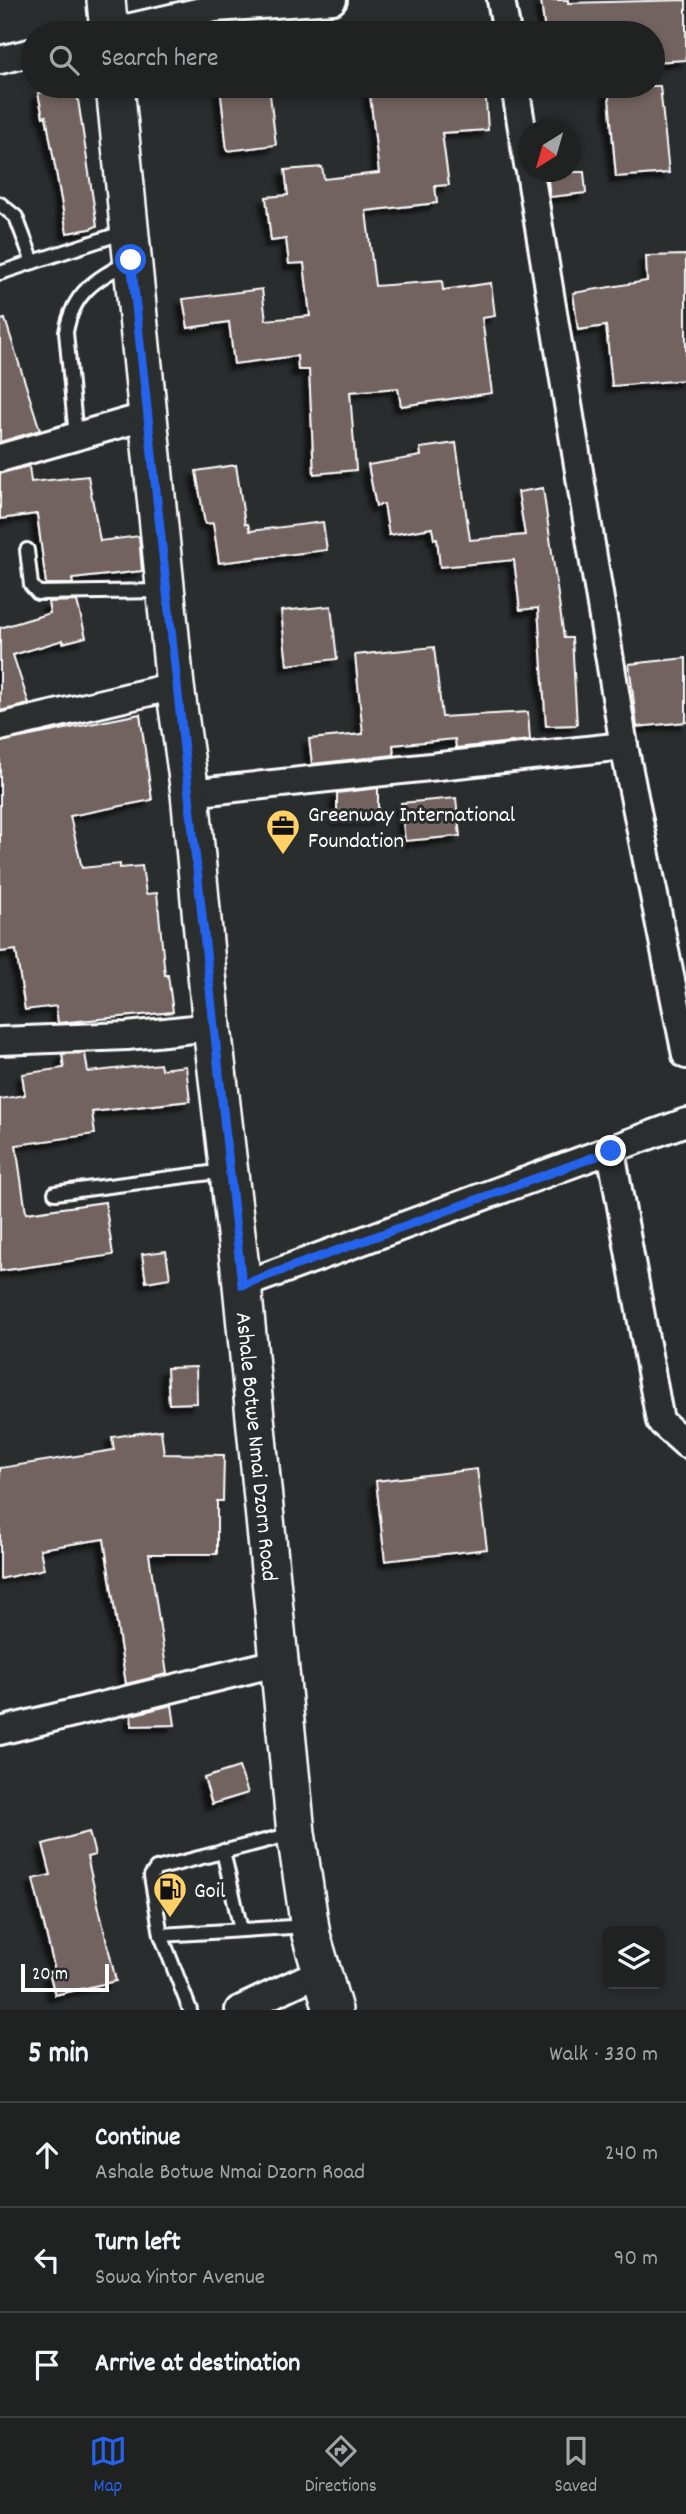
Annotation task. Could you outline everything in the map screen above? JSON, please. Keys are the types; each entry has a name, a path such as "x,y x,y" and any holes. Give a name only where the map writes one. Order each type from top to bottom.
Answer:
{"main road":[{"name":"Ashale Botwe Nmai Dzorn Road","path":"116,98 175,686 190,793 212,1027 242,1285 296,1833 309,1926 333,2010"}],"street":[{"path":"127,21 214,4 333,0"},
{"path":"501,0 505,21"},
{"path":"0,60 21,55"},
{"path":"517,98 520,119"},
{"path":"532,182 624,746 686,1055"},
{"path":"0,458 148,416"},
{"path":"0,727 175,686"},
{"path":"190,793 624,746"},
{"path":"0,1041 127,1036 212,1027"},
{"path":"242,1285 686,1122"},
{"path":"611,1151 660,1421 686,1444"},
{"path":"0,1731 280,1662"},
{"path":"239,2010 322,1971"}],"lane":[{"path":"0,204 16,217 33,262"},
{"path":"0,273 33,262 130,245"},
{"path":"76,438 66,331 68,319 73,305 90,282 130,245"},
{"path":"27,550 31,585 38,593 166,591"},
{"path":"55,1193 228,1171"},
{"path":"190,2010 161,1935 151,1876 156,1869 296,1833"},
{"path":"223,1851 241,1930"},
{"path":"161,1935 309,1926"}],"building":[{"path":"541,0 568,0 568,3 686,0 686,60 665,61 665,21 544,21"},
{"path":"39,98 78,98 97,226 67,233 46,116 43,117"},
{"path":"221,98 270,98 276,145 227,151"},
{"path":"370,98 486,98 488,130 442,133 449,185 435,186 437,203 366,211 375,286 442,281 443,290 491,283 495,316 482,318 492,393 401,406 398,388 350,392 356,470 314,474 309,370 298,370 297,356 234,364 229,322 188,328 183,299 262,289 266,320 310,316 304,263 289,264 286,239 271,241 266,197 288,195 285,170 322,167 324,179 379,173"},
{"path":"609,98 661,98 669,173 616,177"},
{"path":"581,172 584,172 586,193 550,197 548,182 581,182"},
{"path":"686,255 686,380 612,386 606,326 578,330 573,293 647,281 646,256"},
{"path":"5,319 40,430 0,442 0,320"},
{"path":"456,443 470,540 525,535 518,492 543,488 564,638 572,638 577,725 546,726 538,608 520,610 514,560 440,567 437,538 434,539 432,528 389,535 384,504 376,506 368,465 421,456 420,448"},
{"path":"236,465 245,524 248,524 250,531 323,522 327,550 219,563 213,523 205,524 196,471"},
{"path":"29,466 31,482 88,476 100,541 139,536 142,571 72,579 73,584 46,584 37,514 0,519 0,473"},
{"path":"77,601 86,637 63,643 63,640 13,655 29,704 0,711 0,628 50,613 48,602"},
{"path":"331,606 337,659 287,665 281,611"},
{"path":"434,647 442,717 528,712 530,740 456,748 455,739 393,745 394,755 312,764 309,739 363,734 355,655"},
{"path":"686,658 686,722 637,727 629,664"},
{"path":"140,714 152,800 70,816 82,868 120,864 120,868 142,866 146,894 157,893 165,975 168,975 173,1012 58,1023 56,1006 25,1010 16,950 0,952 0,742"},
{"path":"378,788 378,818 337,819 337,793"},
{"path":"456,798 460,836 405,841 401,803"},
{"path":"85,1053 88,1072 160,1064 161,1069 186,1066 190,1101 92,1112 95,1134 16,1145 26,1213 105,1202 113,1255 0,1271 0,1099 25,1095 22,1074 64,1068 62,1054"},
{"path":"166,1251 170,1278 146,1282 142,1254"},
{"path":"196,1367 197,1403 169,1404 167,1368"},
{"path":"161,1430 164,1454 224,1455 223,1501 217,1501 217,1554 149,1554 167,1674 126,1684 104,1539 40,1549 44,1569 0,1579 0,1468 114,1450 112,1437"},
{"path":"477,1469 487,1549 385,1561 376,1481"},
{"path":"172,1705 175,1725 132,1726 131,1715"},
{"path":"239,1767 248,1793 212,1804 204,1778"},
{"path":"89,1832 95,1855 87,1857 116,1981 55,1995 49,1972 55,1971 33,1879 51,1875 43,1844"}],"place":[{"name":"Greenway International Foundation","path":"283,856"},
{"name":"Goil","path":"170,1919"}],"route":[{"path":"131,260 175,686 190,793 212,1027 242,1285 611,1151"}]}
